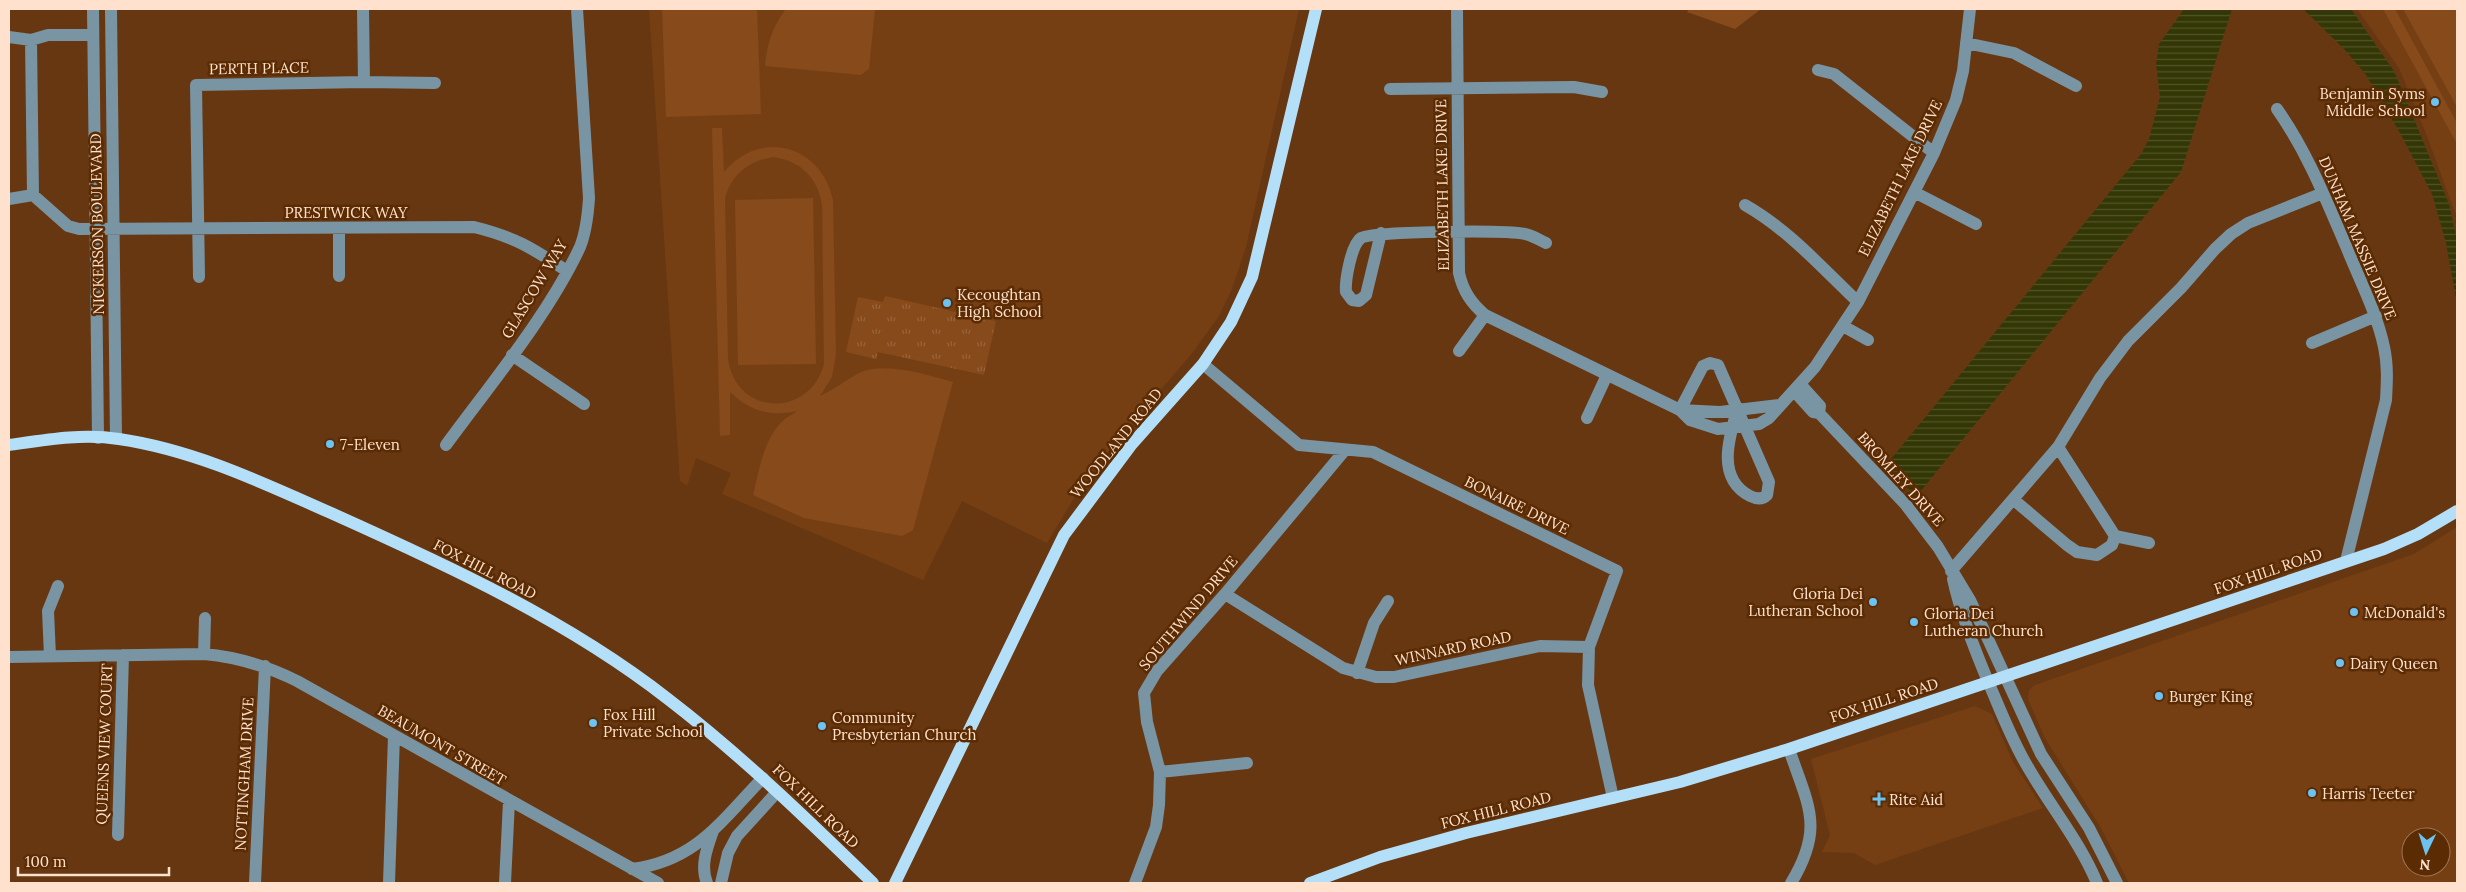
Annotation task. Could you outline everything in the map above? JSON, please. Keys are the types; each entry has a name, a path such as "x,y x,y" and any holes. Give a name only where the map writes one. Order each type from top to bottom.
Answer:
{"main road":[{"name":"WOODLAND ROAD","path":"895,883 1064,535 1132,444 1203,364 1232,322 1252,277 1316,9"},
{"name":"FOX HILL ROAD","path":"9,445 60,438 116,438 172,448 235,471 409,548 568,630 667,697 763,778 873,883"},
{"name":"FOX HILL ROAD","path":"1310,883 1329,880 1380,856 1680,782 1789,749 2005,678 2346,561 2418,534 2457,512"}],"street":[{"name":"NICKERSON BOULEVARD","path":"93,9 98,438"},
{"name":"NICKERSON BOULEVARD","path":"111,9 116,438"},
{"path":"363,9 364,82"},
{"name":"GLASCOW WAY","path":"446,445 512,355 567,271 580,245 587,219 589,198 577,9"},
{"name":"ELIZABETH LAKE DRIVE","path":"1457,9 1458,233 1462,285 1469,299 1485,316 1680,410 1690,420 1706,426 1738,428 1764,422 1798,388 1858,302 1934,153 1956,100 1963,71 1970,9"},
{"path":"9,37 30,40 48,35 93,35"},
{"path":"9,199 33,195 30,40"},
{"path":"1966,43 2014,53 2076,86"},
{"path":"1818,70 1834,74 1934,153"},
{"name":"PERTH PLACE","path":"199,228 196,85 364,82 435,83"},
{"path":"1390,89 1457,90 1574,87 1602,92"},
{"name":"DUNHAM MASSIE DRIVE","path":"2277,109 2296,136 2323,193 2376,316 2384,348 2388,375 2386,400 2346,561"},
{"path":"1914,192 1976,224"},
{"path":"1951,572 2058,447 2100,378 2128,341 2181,288 2215,249 2230,234 2248,223 2323,193"},
{"name":"PRESTWICK WAY","path":"33,195 68,226 79,229 474,227 499,233 523,242 567,271"},
{"path":"1745,205 1762,214 1802,246 1858,302"},
{"path":"199,228 199,276"},
{"path":"339,228 339,276"},
{"path":"1381,233 1366,295 1359,301 1352,300 1347,295 1346,286 1354,248 1360,239 1381,233 1525,234 1546,244"},
{"path":"1458,351 1485,316"},
{"path":"2312,343 2376,316"},
{"path":"1843,326 1868,340"},
{"path":"512,355 584,404"},
{"path":"1680,410 1700,370 1710,363 1720,368 1737,411 1738,428 1727,460 1731,478 1742,491 1754,498 1762,499 1767,495 1768,482 1738,428"},
{"name":"BONAIRE DRIVE","path":"1203,364 1299,445 1373,452 1617,571 1589,647 1588,685 1613,798"},
{"path":"1587,418 1607,376"},
{"name":"BROMLEY DRIVE","path":"1798,388 1813,412 1819,413 1922,524 1970,600 2040,754 2089,828 2117,883"},
{"name":"ELIZABETH LAKE DRIVE","path":"1680,410 1737,411 1779,405"},
{"path":"2058,447 2115,536 2150,543"},
{"name":"SOUTHWIND DRIVE","path":"1135,883 1156,827 1160,772 1147,722 1144,694 1157,671 1225,594 1345,450"},
{"path":"2014,500 2077,552 2097,555 2112,545 2115,536"},
{"name":"BROMLEY DRIVE","path":"1951,572 1958,603 1988,683 2016,745 2039,786 2072,835 2096,883"},
{"path":"50,656 48,611 58,586"},
{"name":"WINNARD ROAD","path":"1225,594 1330,660 1357,673 1376,678 1394,678 1540,646 1589,647"},
{"path":"1357,673 1374,623 1388,601"},
{"path":"204,654 205,618"},
{"name":"QUEENS VIEW COURT","path":"118,835 123,654"},
{"name":"BEAUMONT STREET","path":"9,656 204,654 236,658 265,666 297,681 658,883"},
{"name":"NOTTINGHAM DRIVE","path":"255,883 265,666"},
{"path":"389,883 394,736"},
{"path":"1789,749 1808,805 1811,828 1807,855 1791,883"},
{"path":"1160,772 1247,763"},
{"path":"632,869 660,865 678,858 695,847 763,778"},
{"path":"721,883 726,860 737,836 778,792"},
{"path":"505,883 509,801"},
{"path":"707,883 704,868 705,857 714,829"}],"shaded area":[{"name":"Kecoughtan High School","path":"649,9 1299,9 1246,247 1232,289 1219,316 1193,352 1086,478 1047,543 962,501 923,580 722,494 731,473 696,458 687,486 680,481"},
{"path":"2184,9 2232,9 2181,172 1916,497 1886,465 2141,154 2149,139 2160,97 2156,64 2159,44"},
{"path":"2303,9 2351,9 2394,71 2449,204 2457,241 2457,304 2446,243 2432,194 2400,133 2366,75 2345,50"},
{"name":"Benjamin Syms Middle School","path":"2357,9 2457,9 2457,218 2427,136 2399,68"},
{"path":"2457,527 2457,883 2129,883 2101,828 2045,738 2028,699 2029,690 2035,685 2414,554"},
{"path":"1975,706 1992,714 2013,762 2043,808 1875,865 1854,853 1822,852 1830,835 1811,759"}],"green space":[{"path":"662,9 757,9 761,114 666,117"},
{"path":"786,9 875,9 869,69 861,75 765,66 771,36 777,22"},
{"path":"1689,9 1761,9 1735,29 1687,12"},
{"path":"2383,9 2395,9 2457,123 2457,144"},
{"path":"2403,9 2457,9 2457,107"},
{"path":"712,128 722,128 724,172 739,158 755,150 772,147 788,149 803,155 816,166 826,181 833,200 836,354 832,377 820,396 857,374 879,368 905,370 953,382 913,530 902,536 804,518 753,495 767,444 778,426 797,411 769,413 761,411 745,404 730,392 730,435 720,436","holes":["773,157 792,162 806,172 817,187 820,195 822,205 824,364 816,382 804,394 789,402 773,403 758,400 744,392 734,378 728,359 725,198 732,182 749,165"]},
{"path":"813,198 816,364 738,365 735,200"},
{"path":"885,296 996,321 984,375 878,352 876,359 846,352 858,297 883,302"}],"place":[{"name":"Benjamin Syms Middle School","path":"2435,102"},
{"name":"Kecoughtan High School","path":"947,303"},
{"name":"7-Eleven","path":"330,444"},
{"name":"Gloria Dei Lutheran School","path":"1873,602"},
{"name":"McDonald's","path":"2354,612"},
{"name":"Gloria Dei Lutheran Church","path":"1914,622"},
{"name":"Dairy Queen","path":"2340,663"},
{"name":"Burger King","path":"2159,696"},
{"name":"Fox Hill Private School","path":"593,723"},
{"name":"Community Presbyterian Church","path":"822,726"},
{"name":"Harris Teeter","path":"2312,793"},
{"name":"Rite Aid","path":"1879,799"}]}
